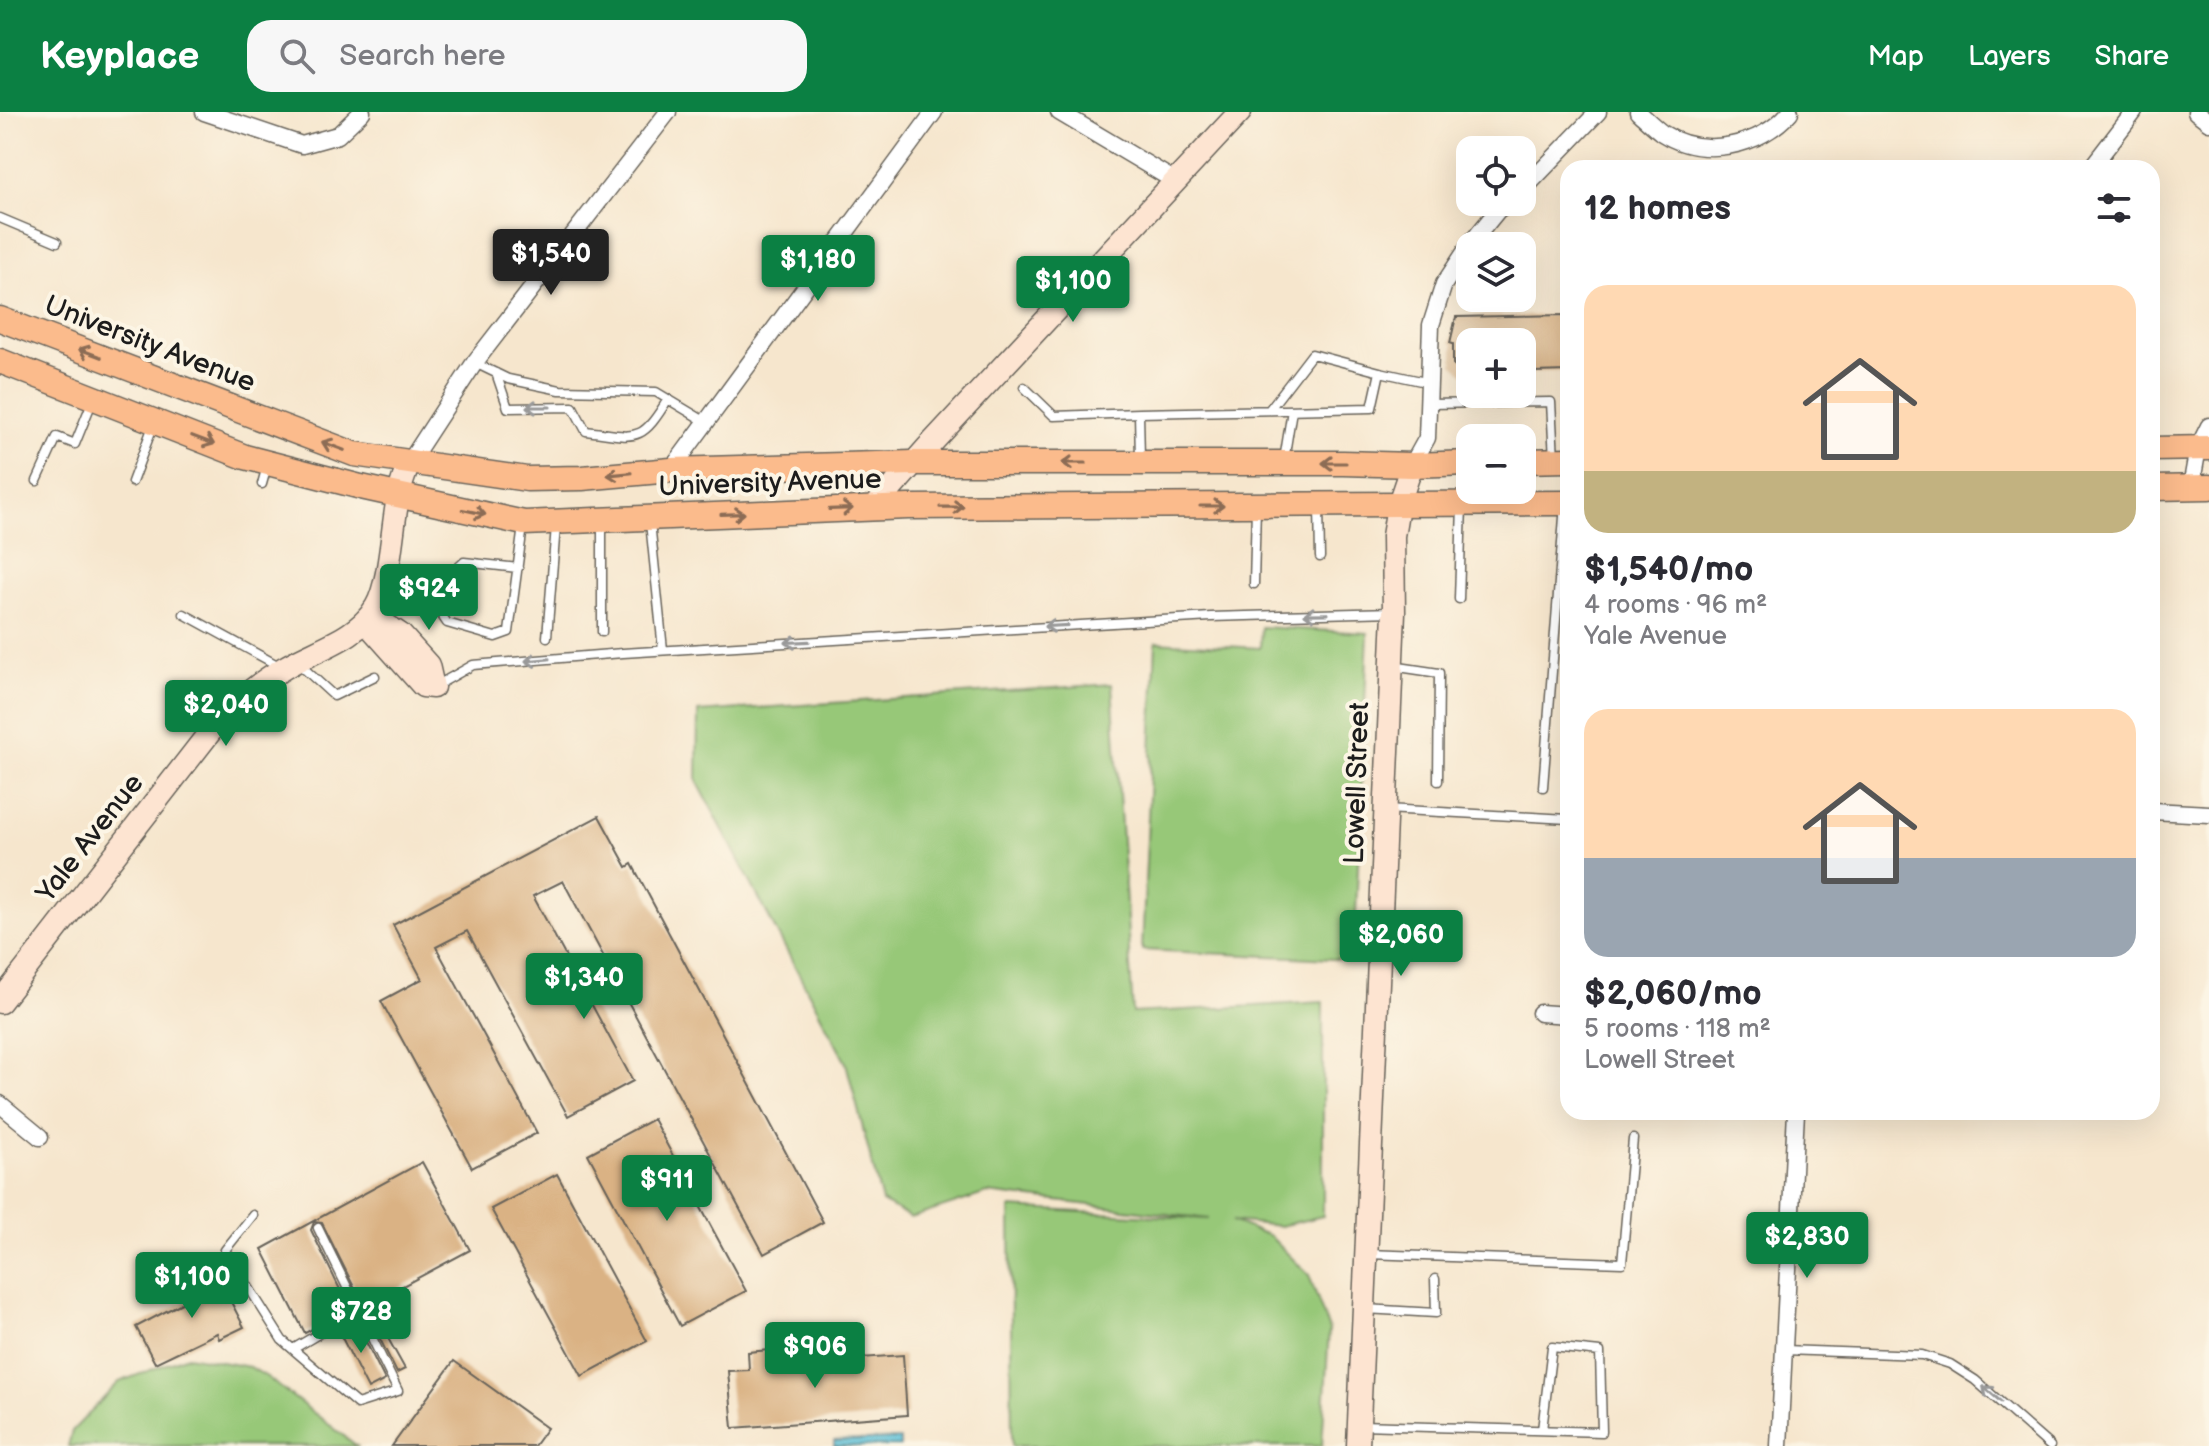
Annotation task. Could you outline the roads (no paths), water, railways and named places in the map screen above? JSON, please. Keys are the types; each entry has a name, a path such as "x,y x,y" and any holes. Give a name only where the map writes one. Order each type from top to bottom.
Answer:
{"main road":[{"name":"University Avenue","path":"0,319 354,454 527,479 582,478 671,470 913,463 1456,463"},
{"name":"University Avenue","path":"0,361 245,457 265,474 398,495 524,523 874,508 1560,503"},
{"path":"2160,448 2205,441"},
{"path":"1536,461 1560,460"},
{"path":"2160,488 2200,487"}],"street":[{"path":"204,112 302,145 338,135 362,112"},
{"path":"433,687 423,686 368,618 378,606 398,495 409,463 475,362 668,112"},
{"path":"671,470 934,112"},
{"path":"1059,112 1175,181"},
{"path":"874,508 1240,112"},
{"path":"1536,176 1598,112"},
{"path":"1638,112 1673,138 1712,147 1759,137 1790,112"},
{"path":"2097,160 2134,112"},
{"path":"2196,112 2209,122"},
{"name":"Lowell Street","path":"1359,1436 1392,666 1393,536 1398,506 1412,465 1427,438 1431,325 1444,284 1493,216"},
{"path":"2200,487 2205,441"},
{"name":"Yale Avenue","path":"0,1002 217,723 244,694 289,665 348,635 368,618"},
{"path":"2160,811 2209,814"},
{"path":"1540,1013 1560,1014"},
{"path":"0,1104 40,1137"},
{"path":"1779,1446 1796,1120"}],"lane":[{"path":"0,218 57,242"},
{"path":"1269,410 1312,354 1430,383"},
{"path":"475,362 508,379 560,390 656,392 706,422"},
{"path":"1024,387 1054,416 1372,408 1380,372"},
{"path":"496,373 508,408 573,407 586,431 634,436 652,426 668,399"},
{"path":"37,481 57,437 75,444 94,398"},
{"path":"1429,404 1551,402 1560,454"},
{"path":"1283,463 1292,410"},
{"path":"1139,413 1140,463"},
{"path":"132,482 154,421"},
{"path":"1459,599 1462,505"},
{"path":"1254,584 1256,506"},
{"path":"1319,506 1320,557"},
{"path":"649,517 663,650"},
{"path":"602,519 602,632"},
{"path":"547,637 556,521"},
{"path":"384,583 428,595 447,623 495,637 509,632 524,523"},
{"path":"428,595 464,562 518,568"},
{"path":"1543,787 1560,586"},
{"path":"433,687 473,665 663,650 1211,617 1394,612"},
{"path":"184,614 289,665 334,696 375,676"},
{"path":"1392,666 1439,673 1438,781"},
{"path":"1386,808 1560,819"},
{"path":"1367,1254 1622,1263 1633,1139"},
{"path":"253,1215 225,1250 282,1340 357,1404 398,1391 318,1228"},
{"path":"1364,1309 1436,1313 1435,1279"},
{"path":"293,1349 359,1310"},
{"path":"1359,1436 1542,1430 1602,1432 1600,1352 1552,1347 1542,1430"},
{"path":"1784,1350 1922,1355 1950,1364 1975,1380 2050,1446"}],"water":[{"path":"900,1439 900,1446 834,1446 834,1441"}]}
